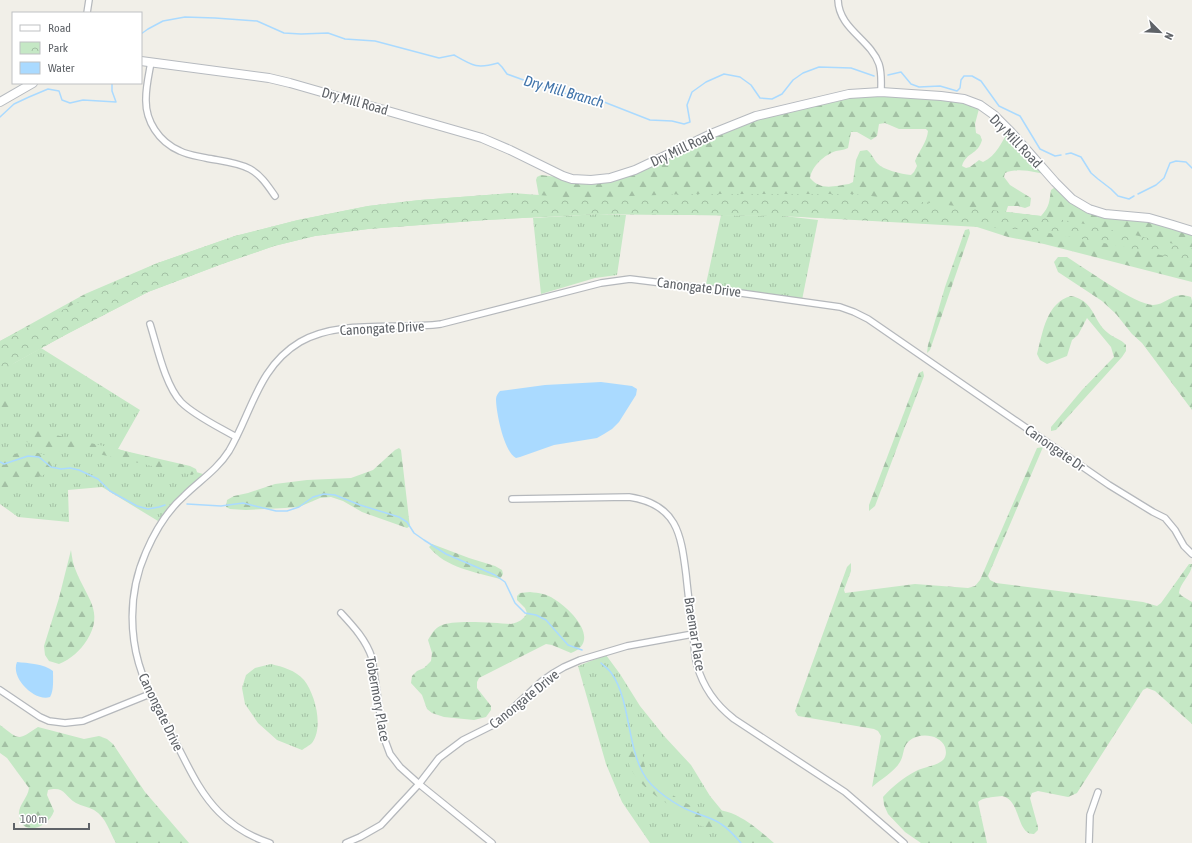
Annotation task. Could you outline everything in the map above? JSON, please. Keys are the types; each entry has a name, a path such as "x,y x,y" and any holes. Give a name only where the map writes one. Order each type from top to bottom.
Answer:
{"street":[{"path":"87,12 89,0"},
{"path":"838,0 839,10 845,22 876,58 881,71 881,92"},
{"name":"Dry Mill Road","path":"142,61 269,78 290,83 482,138 563,176 572,179 591,180 610,178 635,170 711,134 756,116 849,94 881,92 964,99 980,105 994,115 1072,199 1089,209 1105,214 1149,218 1174,224 1192,231"},
{"path":"152,62 146,97 146,106 150,121 164,142 187,154 233,163 249,169 257,174 275,196"},
{"path":"0,102 31,84"},
{"name":"Canongate Drive","path":"270,843 241,830 230,822 211,804 197,783 150,694 139,667 132,626 134,596 140,567 152,540 170,511 218,465 230,448 260,386 271,368 292,348 311,337 324,332 340,329 419,326 446,323 601,282 630,279 833,306 854,312 868,319 911,348"},
{"path":"150,324 168,381 175,395 187,407 236,437"},
{"name":"Canongate Dr","path":"911,348 1109,486 1165,518 1175,530 1184,546 1192,554"},
{"name":"Braemar Place","path":"512,499 629,497 646,501 661,509 675,526 682,544 695,655 701,677 709,692 723,710 740,724 845,792 904,843"},
{"name":"Tobermory Place","path":"341,613 361,636 372,658 383,735 386,747 394,761 419,784 492,843"},
{"name":"Canongate Drive","path":"346,843 360,838 381,825 446,752 463,740 497,723 542,681 564,667 580,660 631,645 693,634"},
{"path":"0,690 40,717 49,721 64,723 83,721 150,694"},
{"path":"1089,843 1090,815 1098,792"}],"green space":[{"path":"849,94 903,94 980,105 975,124 976,133 980,135 982,140 978,148 966,158 962,166 966,168 970,167 979,160 983,162 992,156 1009,130 1050,176 1021,170 1005,173 1004,177 1010,185 1031,198 1030,206 1025,208 1008,206 1006,212 1041,216 1048,207 1051,190 1058,185 1084,206 1192,231 1192,249 1163,251 1192,262 1192,282 1044,244 1008,237 967,225 784,216 598,214 486,220 368,229 315,236 274,246 148,292 15,362 5,373 0,383 0,341 85,294 155,264 235,236 298,220 368,206 420,200 513,193 540,202 536,180 537,177 541,175 572,179 610,178 756,116","holes":["885,123 899,129 926,129 928,131 925,143 915,161 917,166 911,175 897,173 883,168 867,150 860,151 856,160 853,182 849,184 828,187 819,185 810,178 813,169 823,158 836,151 848,148 851,132 857,132 871,140 877,136 879,124"]},
{"path":"513,193 577,198 685,194 854,194 1041,216 1090,225 1192,248 1192,262 1120,246 1032,230 784,216 598,214 486,220 368,229 315,236 274,246 148,292 0,371 0,341 155,264 235,236 298,220 368,206 420,200"},
{"path":"598,214 626,215 617,275 595,278 541,294 533,218"},
{"path":"721,215 784,216 818,220 802,300 706,284"},
{"path":"969,229 970,233 930,350 927,353 945,287 965,230"},
{"path":"1058,257 1067,257 1097,277 1135,299 1145,303 1157,305 1178,295 1191,297 1192,410 1142,343 1132,334 1116,314 1102,301 1058,272 1054,262"},
{"path":"1071,296 1079,298 1089,306 1103,328 1110,335 1122,341 1126,345 1126,351 1056,430 1051,431 1051,427 1082,390 1114,357 1111,347 1087,318 1078,335 1072,340 1067,356 1047,364 1040,360 1037,354 1047,319 1056,305"},
{"path":"41,348 140,410 118,449 203,474 174,502 158,521 102,487 68,490 69,522 18,517 0,504 0,371"},
{"path":"923,371 924,376 875,506 869,511 869,505 919,373"},
{"path":"0,393 10,404 14,412 11,416 0,412"},
{"path":"26,429 34,429 190,466 196,469 197,472 192,475 72,448 58,451 46,450 22,440 20,437 21,432"},
{"path":"1043,447 988,576 990,580 996,583 1143,602 1157,606 1161,603 1189,564 1192,564 1190,572 1181,585 1179,593 1192,602 1192,724 1155,691 1147,688 1143,690 1077,793 1068,797 1038,791 1032,793 1030,798 1038,827 1038,830 1034,834 1028,833 1024,829 1012,803 1008,799 1001,796 985,798 978,802 987,843 921,843 905,832 888,814 884,805 883,797 898,782 912,773 937,764 945,758 945,747 939,739 929,736 918,736 913,738 906,745 901,760 896,768 872,787 881,736 878,731 874,729 798,716 795,711 847,567 851,563 851,571 844,590 845,593 915,584 968,588 975,586 980,580 1037,448"},
{"path":"399,448 401,450 410,526 407,528 362,512 343,501 331,497 320,498 299,507 246,510 230,509 226,507 227,500 234,496 275,484 307,480 351,478 373,470"},
{"path":"0,451 11,454 32,452 42,454 53,461 54,465 51,472 25,482 0,489"},
{"path":"432,544 495,566 502,570 503,574 500,579 452,565 429,547"},
{"path":"71,550 75,569 92,605 94,621 92,630 81,648 71,657 59,664 49,661 45,655 44,646 59,598"},
{"path":"530,592 551,597 575,617 584,633 584,641 580,648 571,653 546,644 479,678 477,688 491,706 491,710 486,717 474,720 444,717 432,713 427,709 422,695 411,683 412,676 431,661 432,653 428,640 434,630 440,626 454,623 474,622 511,624 522,619 527,613 525,608 517,600 517,596 520,593"},
{"path":"606,655 640,706 665,737 691,765 710,796 728,818 758,843 650,843 622,802 606,764 578,666"},
{"path":"271,664 293,671 304,680 315,702 318,720 316,736 312,743 302,750 277,740 258,723 245,704 242,688 246,675 255,668"},
{"path":"0,725 11,734 19,737 26,735 38,727 84,739 99,736 107,739 113,744 145,792 189,843 116,843 105,821 98,813 76,803 64,792 58,789 48,790 47,795 54,811 51,817 41,826 35,828 24,826 21,822 19,811 29,788 7,758 0,753"},
{"path":"635,749 642,752 646,771 650,777 671,794 700,809 731,813 754,826 774,843 740,843 731,832 703,827 692,821 653,794 633,773 627,755 630,750"}],"water":[{"path":"601,382 632,386 637,389 636,395 619,422 612,429 597,438 554,445 516,458 512,454 504,440 497,413 496,398 500,391 545,385"},
{"path":"17,662 41,665 53,671 53,688 50,697 44,698 38,696 25,687 17,675"}],"waterway":[{"name":"Dry Mill Branch","path":"142,33 163,21 185,17 257,21 284,33 328,33 345,39 375,41 439,58 454,55 466,62 480,66 498,63 507,74 554,91 604,102 650,120 672,121 684,124 690,122 687,105 692,92 706,82 724,74 740,77 751,85 760,98 772,99 782,94 793,80 803,73 819,67 851,68 874,76"},
{"name":"Dry Mill Branch","path":"888,75 901,72 911,84 919,87 940,86 957,91 960,88 961,80 964,76 972,76 981,81 999,106 1020,116 1040,149 1055,156 1061,155"},
{"name":"Dry Mill Branch","path":"0,117 14,104 48,89 59,91 62,100 70,103 83,100 116,102 112,91 112,84"},
{"name":"Dry Mill Branch","path":"1066,154 1071,153 1081,157 1091,173 1118,196 1129,199 1134,196"},
{"name":"Dry Mill Branch","path":"1138,194 1156,185 1164,178 1170,163 1176,161 1186,162 1192,168"},
{"path":"0,462 4,464 28,456 39,457 51,467 79,470 98,479 110,491 137,506 148,509 165,505"},
{"path":"187,504 221,506 243,503 276,511 287,511 299,507 313,497 324,494 335,495 360,505 399,517 407,522 414,533 446,554 495,575 505,582 515,603 525,613 536,615 546,620 568,645 582,650"},
{"path":"601,663 611,672 618,685 626,709 634,749 643,773 647,779 658,791 672,801 687,809 715,820 724,826 741,843"}]}
